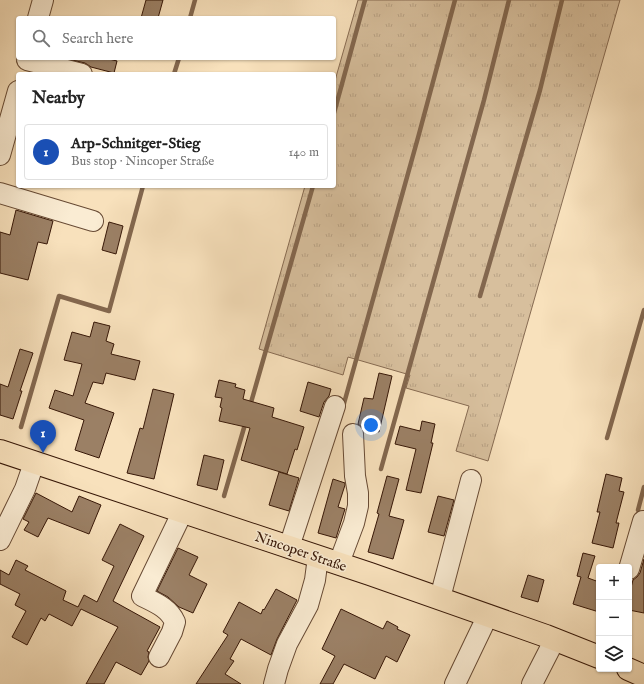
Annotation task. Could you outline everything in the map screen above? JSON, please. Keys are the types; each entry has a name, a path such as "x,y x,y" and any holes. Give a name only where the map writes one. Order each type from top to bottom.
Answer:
{"main road":[{"name":"Nincoper Straße","path":"0,451 339,563 555,639 596,656"},
{"path":"632,671 644,676"}],"street":[{"path":"39,16 43,0"},
{"path":"26,64 71,72"},
{"path":"0,155 16,98"},
{"path":"0,193 93,221"},
{"path":"289,547 335,406"},
{"path":"339,563 354,523 358,506 353,434"},
{"path":"0,540 25,489 34,463"},
{"path":"440,598 471,480"},
{"path":"159,657 172,632 175,622 172,614 165,608 142,596 183,511"},
{"path":"630,564 643,521"},
{"path":"274,684 288,644 308,605 315,580 318,557"},
{"path":"455,684 488,615"},
{"path":"532,684 555,639"}],"green space":[{"path":"358,0 620,0 488,461 456,451 469,406 406,388 410,375 348,357 343,375 259,349 304,188 336,188 336,77"}],"building":[{"path":"146,0 163,0 159,16 142,16"},
{"path":"72,60 117,61 114,72 91,67 85,63"},
{"path":"16,210 53,221 47,244 38,242 28,280 0,273 0,232 10,235"},
{"path":"109,222 123,226 116,254 102,250"},
{"path":"94,322 110,326 106,341 114,344 111,354 140,361 135,380 106,373 103,384 93,382 85,403 114,413 99,458 75,450 84,420 49,408 55,390 73,396 82,364 64,360 72,332 90,337"},
{"path":"20,349 33,353 20,391 22,391 13,419 0,415 0,384 8,387"},
{"path":"379,373 392,376 379,432 363,428 358,424 364,398 373,399"},
{"path":"219,380 236,384 235,387 245,390 243,399 274,408 272,417 304,427 297,450 295,449 287,474 241,460 250,428 219,421 222,408 220,407 222,398 215,397"},
{"path":"308,382 331,389 329,396 324,402 319,417 300,411"},
{"path":"153,389 174,394 154,479 127,473 140,428 143,429"},
{"path":"422,421 435,424 431,443 433,443 421,493 406,490 416,449 395,444 400,426 420,431"},
{"path":"204,455 224,460 217,490 197,485"},
{"path":"279,472 299,478 289,511 269,505"},
{"path":"606,474 622,478 619,491 624,492 616,523 619,523 613,548 592,543 600,512 597,512"},
{"path":"387,476 399,479 389,516 404,520 393,559 368,552 379,514 377,513"},
{"path":"333,479 345,483 338,507 345,509 336,538 318,533"},
{"path":"36,493 72,512 79,496 101,505 89,534 48,518 38,537 24,530 29,522 23,519"},
{"path":"438,496 454,500 444,536 428,532"},
{"path":"120,524 144,536 113,601 160,627 147,651 149,652 149,661 141,675 116,662 104,684 86,684 118,627 81,609 72,626 49,614 45,621 41,618 27,645 12,637 26,611 15,605 20,594 0,584 0,570 9,575 16,560 28,566 25,570 66,591 63,600 78,607 84,595 97,602 114,566 102,560"},
{"path":"178,548 198,557 189,575 207,584 193,613 179,607 168,597 157,591"},
{"path":"583,553 595,556 588,578 596,581 596,611 573,604 581,577 577,576"},
{"path":"644,559 644,613 632,611 632,584 633,580 640,573"},
{"path":"528,575 544,580 538,602 521,597"},
{"path":"276,589 297,600 277,639 271,655 241,639 230,659 234,661 225,674 241,684 196,684 228,635 223,632 239,602 261,614"},
{"path":"341,609 383,629 387,621 398,627 397,629 410,635 397,662 386,656 375,679 344,664 333,684 320,684 335,656 322,649"}],"waterway":[{"path":"191,16 195,0"},
{"path":"336,106 365,0"},
{"path":"343,407 455,0"},
{"path":"381,469 484,100 509,0"},
{"path":"480,296 540,90 562,0"},
{"path":"175,72 178,60"},
{"path":"21,427 59,296 109,311 142,188"},
{"path":"250,406 312,188"},
{"path":"607,438 644,310"},
{"path":"224,496 246,421"},
{"path":"638,510 644,487"}],"place":[{"name":"Arp-Schnitger-Stieg","path":"43,453"}]}
